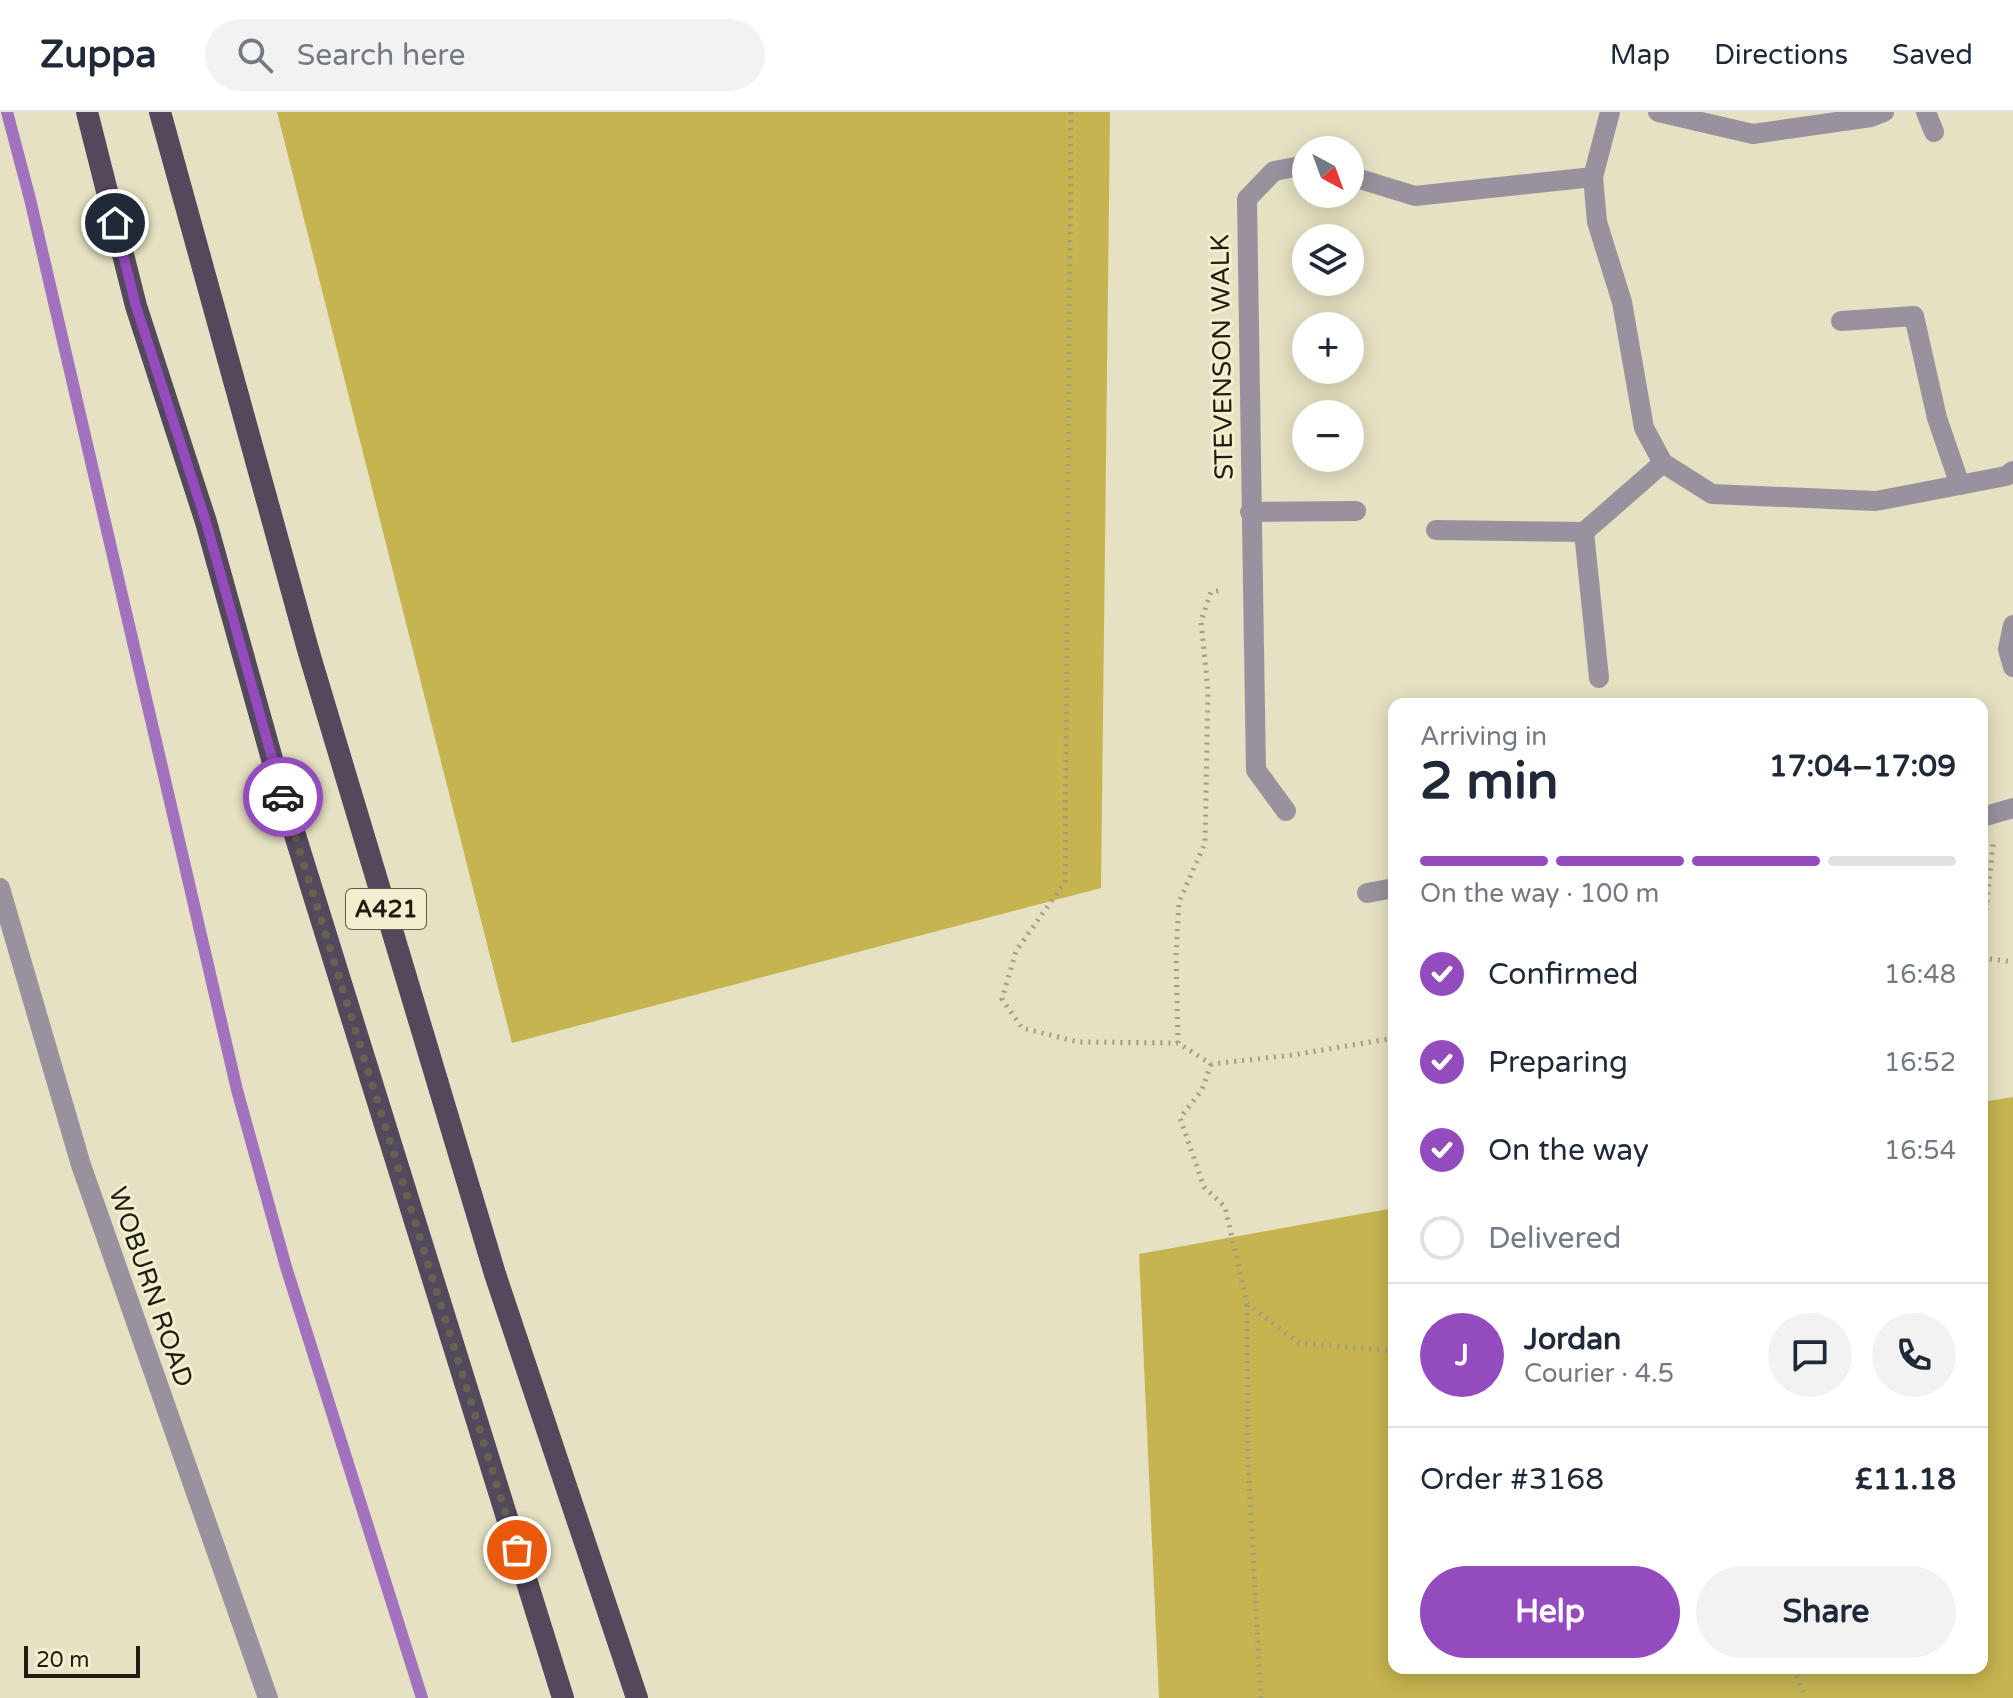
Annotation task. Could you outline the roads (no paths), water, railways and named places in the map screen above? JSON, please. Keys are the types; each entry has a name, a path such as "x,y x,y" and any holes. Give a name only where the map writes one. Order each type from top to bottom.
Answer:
{"highway":[{"name":"A421","path":"87,112 136,306 206,522 277,777 563,1698"},
{"name":"A421","path":"160,112 300,623 495,1274 637,1698"}],"street":[{"path":"1610,112 1593,177 1597,222 1622,302 1644,428 1663,463 1712,494 1876,501 2011,479"},
{"path":"1658,112 1753,134 1871,117 1884,112"},
{"path":"1926,112 1934,132"},
{"name":"STEVENSON WALK","path":"1286,811 1256,770 1247,199 1274,171 1292,168"},
{"path":"1364,180 1415,196 1593,177"},
{"path":"1841,321 1914,316 1937,418 1960,485"},
{"path":"1436,530 1584,532 1663,463"},
{"path":"1250,512 1356,511"},
{"path":"1584,532 1599,678"},
{"path":"2013,625 2008,649 2013,667"},
{"name":"WOBURN ROAD","path":"0,888 81,1165 268,1698"},
{"path":"1367,893 1388,889"}],"waterway":[{"path":"7,112 30,199 237,1090 286,1267 422,1698"}]}
